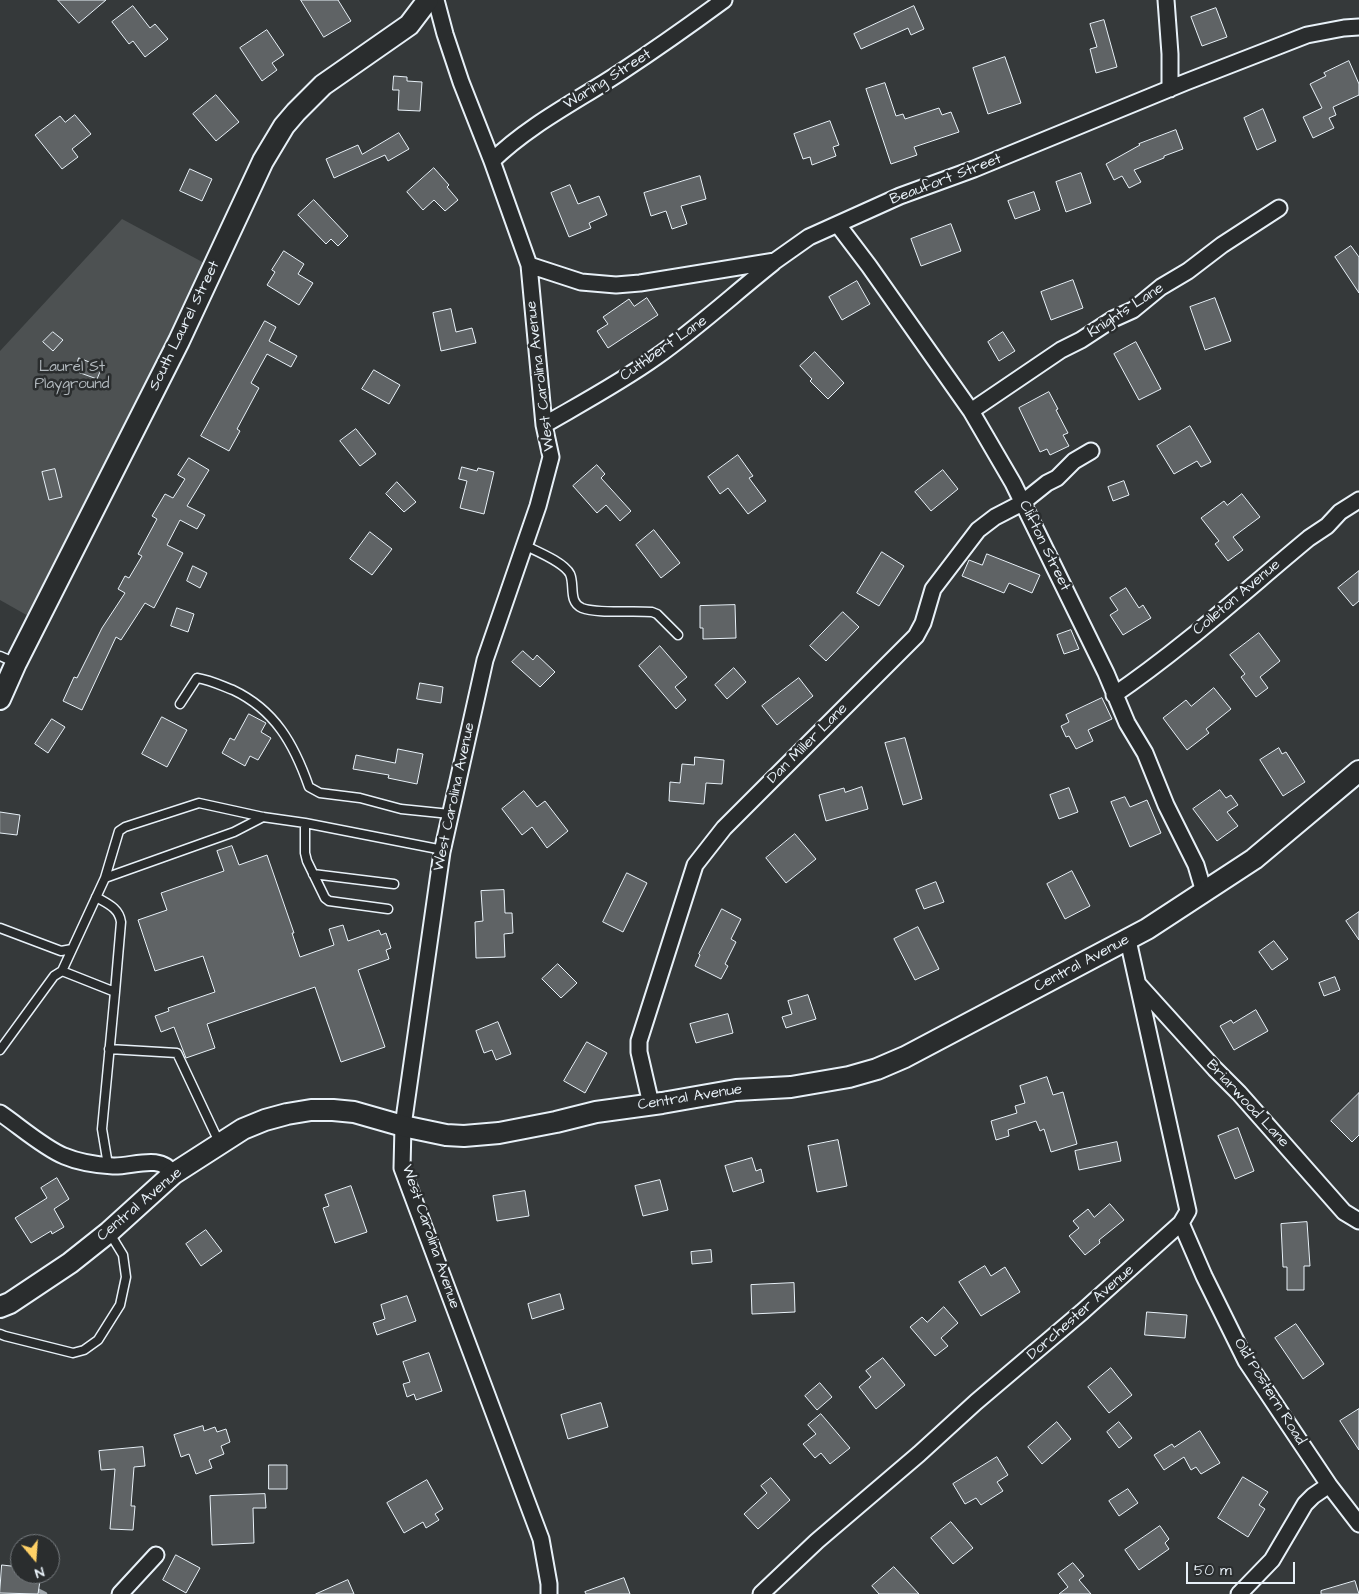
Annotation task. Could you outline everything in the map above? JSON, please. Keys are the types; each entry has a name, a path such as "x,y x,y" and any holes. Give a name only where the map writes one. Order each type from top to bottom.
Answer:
{"street":[{"name":"South Laurel Street","path":"0,699 8,659 179,341 263,161 284,126 323,84 409,25 428,0"},
{"name":"West Carolina Avenue","path":"436,0 461,82 492,161 529,265 544,425 552,457 538,506 485,660 442,850 403,1126 402,1168 541,1539 550,1584 549,1594"},
{"name":"Waring Street","path":"492,161 506,147 531,128 670,40 724,0"},
{"path":"1166,0 1170,54 1170,89"},
{"name":"Beaufort Street","path":"529,265 581,282 616,285 640,284 775,261 809,237 900,196 983,166 1307,34 1359,27"},
{"name":"Knights Lane","path":"972,411 1061,350 1081,340 1113,319 1133,310 1161,287 1188,271 1222,245 1279,208"},
{"name":"Clifton Street","path":"838,225 972,411 1022,502 1101,664 1135,740 1145,753 1166,805 1196,865 1204,892"},
{"name":"Cuthbert Lane","path":"544,425 655,358 713,314 733,294 775,261"},
{"name":"Dan Miller Lane","path":"651,1104 639,1052 639,1041 695,865 724,828 916,636 923,623 934,590 978,530 994,517 1022,502 1047,483 1057,478 1074,461 1090,451"},
{"name":"Colleton Avenue","path":"1114,695 1199,630 1289,554 1327,526 1340,512 1359,500"},
{"name":"Central Avenue","path":"3,1302 70,1263 109,1232 173,1174 244,1129 265,1120 287,1114 311,1110 354,1112 403,1126 446,1135 464,1136 499,1133 596,1112 736,1090 791,1087 849,1077 877,1069 921,1049 1128,940 1261,853 1359,771"},
{"path":"1128,940 1188,1212 1181,1223"},
{"name":"Briarwood Lane","path":"1138,984 1239,1093 1344,1212 1359,1221"},
{"path":"0,1113 63,1156 108,1165 160,1163 170,1168 173,1174"},
{"name":"Old Postern Road","path":"1181,1223 1204,1276 1246,1361 1329,1485 1359,1524"},
{"name":"Dorchester Avenue","path":"761,1594 817,1541 1082,1312 1181,1223"},
{"path":"1239,1594 1272,1560 1306,1504 1329,1485"},
{"path":"120,1594 156,1555"}],"lane":[{"path":"524,545 556,562 568,571 571,578 574,600 580,607 584,609 652,612 657,614 678,635"},
{"path":"180,704 197,678 210,680 246,697 266,711 282,731 302,767 309,787 320,793 360,798 401,809 450,814"},
{"path":"0,1050 54,976 62,971 105,878 117,837 125,827 199,803 263,817 305,823 442,850"},
{"path":"105,878 234,832 263,817"},
{"path":"305,823 305,853 325,898 329,901 388,909"},
{"path":"313,874 394,884"},
{"path":"96,897 116,909 121,922 102,1128 108,1165"},
{"path":"0,928 61,951 72,949"},
{"path":"62,971 114,992"},
{"path":"109,1049 177,1053 220,1144"},
{"path":"0,1334 73,1353 84,1350 98,1340 120,1306 126,1277 123,1255 109,1232"}],"green space":[{"name":"Laurel St Playground","path":"122,219 208,265 30,617 0,600 0,351"}],"building":[{"path":"58,0 106,0 79,23"},
{"path":"301,0 338,0 351,21 324,37"},
{"path":"133,6 150,28 155,24 168,39 145,57 133,41 129,44 112,22"},
{"path":"914,6 924,29 911,35 908,28 861,49 854,34"},
{"path":"1216,8 1227,37 1202,46 1191,17"},
{"path":"1104,20 1117,67 1096,73 1090,49 1097,47 1090,24"},
{"path":"267,30 284,55 272,63 277,70 262,81 240,48"},
{"path":"1005,57 1021,103 988,114 973,68"},
{"path":"1349,61 1359,84 1359,95 1333,107 1336,115 1329,118 1334,128 1313,138 1303,117 1322,108 1310,84 1326,76 1324,73"},
{"path":"394,76 407,77 407,81 422,82 420,111 398,110 399,90 393,90"},
{"path":"885,83 896,116 903,114 905,119 939,108 942,115 951,112 959,132 914,147 917,155 891,164 866,89"},
{"path":"216,95 239,122 216,141 193,114"},
{"path":"1263,109 1276,141 1257,150 1244,118"},
{"path":"75,115 91,134 72,149 78,157 62,169 35,135 60,116 65,122"},
{"path":"830,121 839,145 833,147 836,156 812,165 810,157 803,159 794,134"},
{"path":"1176,130 1183,149 1134,170 1141,182 1129,188 1122,176 1114,180 1106,164 1139,144"},
{"path":"399,133 409,149 388,161 385,155 334,178 326,159 358,145 362,154"},
{"path":"434,168 449,185 447,187 458,200 445,211 434,200 423,210 407,192"},
{"path":"190,169 212,179 202,201 180,191"},
{"path":"1081,173 1091,203 1066,212 1056,182"},
{"path":"700,176 706,199 681,206 687,224 672,229 666,211 651,216 644,193"},
{"path":"570,185 578,204 599,196 607,215 589,223 591,228 569,237 551,193"},
{"path":"1034,192 1040,210 1015,219 1008,201"},
{"path":"314,200 348,236 338,246 331,239 326,244 298,215"},
{"path":"951,224 961,251 921,266 911,239"},
{"path":"1351,246 1359,257 1359,293 1335,257"},
{"path":"284,251 304,264 298,274 313,283 299,305 267,285 275,272 272,270"},
{"path":"1073,280 1083,308 1051,320 1041,292"},
{"path":"857,281 870,304 842,320 829,297"},
{"path":"647,298 658,315 608,348 597,331 608,324 603,317 629,299 634,306"},
{"path":"1215,298 1231,341 1205,350 1190,307"},
{"path":"451,309 456,332 472,328 476,343 441,351 433,313"},
{"path":"265,321 276,327 269,341 297,356 291,367 267,354 251,383 259,388 237,429 240,431 229,451 201,436"},
{"path":"53,332 63,340 53,351 43,342"},
{"path":"1003,332 1015,351 999,361 988,342"},
{"path":"1136,342 1161,389 1139,400 1114,354"},
{"path":"815,352 844,383 828,399 810,381 812,379 800,366"},
{"path":"79,358 102,367 97,379 75,371"},
{"path":"374,370 400,385 389,404 362,389"},
{"path":"1049,392 1068,433 1063,435 1069,446 1050,455 1047,449 1040,452 1019,408"},
{"path":"1190,426 1211,462 1201,467 1197,461 1174,474 1157,446"},
{"path":"356,429 376,454 360,466 340,441"},
{"path":"738,455 753,476 749,478 766,501 748,514 728,488 720,494 708,477"},
{"path":"189,458 209,470 187,506 205,515 197,529 180,520 167,545 183,553 154,608 145,603 121,640 116,637 82,710 63,701 74,677 77,678 102,628 125,593 118,589 125,576 129,578 142,556 138,554 157,519 152,516 165,494 173,498 185,479 178,475"},
{"path":"597,465 605,474 601,478 631,511 620,521 606,505 597,513 573,486"},
{"path":"462,467 477,471 478,468 494,472 484,514 460,508 467,481 459,479"},
{"path":"55,469 62,497 49,500 42,472"},
{"path":"943,470 958,489 931,511 915,492"},
{"path":"1124,481 1129,495 1113,501 1108,487"},
{"path":"397,482 416,502 404,512 386,494"},
{"path":"1242,494 1260,517 1233,537 1243,550 1228,561 1215,544 1219,541 1201,518 1224,501 1227,505"},
{"path":"654,530 680,563 661,578 636,545"},
{"path":"370,532 392,549 372,575 350,559"},
{"path":"882,552 904,566 879,606 857,593"},
{"path":"987,554 1040,575 1032,593 1009,583 1004,593 962,576 969,560 982,565"},
{"path":"193,566 207,573 200,588 187,581"},
{"path":"1359,571 1359,601 1353,606 1338,588"},
{"path":"1126,588 1139,608 1143,605 1151,618 1123,635 1110,615 1118,610 1110,598"},
{"path":"735,605 736,638 703,639 703,628 700,628 700,606"},
{"path":"177,608 194,614 188,632 171,626"},
{"path":"843,612 859,627 826,661 810,646"},
{"path":"1071,630 1079,649 1064,654 1057,635"},
{"path":"1259,633 1280,661 1260,677 1268,688 1256,697 1241,677 1245,674 1230,655"},
{"path":"660,646 687,677 675,687 686,700 676,709 639,666"},
{"path":"523,651 533,660 537,655 555,672 540,687 512,662"},
{"path":"734,668 746,682 727,699 715,685"},
{"path":"799,678 813,696 777,725 762,706"},
{"path":"420,683 443,687 441,703 417,699"},
{"path":"1214,688 1231,709 1206,729 1209,733 1187,750 1163,718 1186,700 1191,706"},
{"path":"1102,698 1112,719 1088,730 1093,741 1076,749 1069,736 1066,737 1061,726 1069,722 1066,715"},
{"path":"249,714 266,723 261,732 271,738 258,760 250,756 245,766 222,753 230,738 234,740"},
{"path":"162,717 187,730 167,767 142,754"},
{"path":"52,719 65,727 48,753 35,744"},
{"path":"905,738 922,799 903,805 885,743"},
{"path":"1279,748 1282,754 1286,752 1305,782 1283,796 1260,760"},
{"path":"398,749 423,754 417,784 388,778 389,775 353,769 356,755 395,763"},
{"path":"695,757 724,760 722,784 706,783 704,804 669,801 670,782 680,783 682,764 694,765"},
{"path":"862,787 868,809 826,821 819,795 844,788 845,792"},
{"path":"1069,788 1078,812 1059,819 1050,795"},
{"path":"1220,790 1226,798 1231,795 1238,805 1227,812 1238,826 1217,841 1193,809"},
{"path":"524,791 537,807 545,801 568,831 547,848 532,827 522,835 502,809"},
{"path":"1125,797 1130,807 1147,800 1161,833 1130,847 1111,802"},
{"path":"0,812 20,815 17,835 0,833"},
{"path":"795,834 816,859 786,883 766,858"},
{"path":"232,846 239,865 267,855 294,933 292,933 300,957 334,945 329,929 343,925 348,941 379,930 381,935 386,933 391,948 386,950 389,959 358,970 385,1047 341,1062 315,987 207,1024 215,1048 186,1058 174,1027 161,1032 155,1016 169,1011 168,1008 215,992 203,956 155,971 138,920 167,910 161,893 224,871 217,851"},
{"path":"1072,871 1090,906 1065,919 1047,884"},
{"path":"627,873 647,883 623,932 603,922"},
{"path":"936,882 944,902 924,909 916,890"},
{"path":"504,890 505,913 512,913 513,933 504,934 505,957 476,958 475,922 483,921 481,891"},
{"path":"722,909 741,919 731,939 736,942 725,964 728,966 721,979 695,966 699,954"},
{"path":"1359,912 1359,940 1346,921"},
{"path":"918,927 939,969 915,980 894,939"},
{"path":"1274,941 1288,959 1272,970 1259,952"},
{"path":"558,964 577,983 561,998 542,979"},
{"path":"1335,977 1340,990 1324,996 1319,983"},
{"path":"808,995 816,1019 786,1028 782,1017 792,1014 788,1001"},
{"path":"1256,1010 1268,1031 1234,1050 1220,1026 1231,1020 1233,1023"},
{"path":"728,1014 733,1033 696,1043 690,1024"},
{"path":"498,1022 511,1054 496,1060 492,1050 484,1053 476,1031"},
{"path":"587,1042 607,1053 585,1093 564,1081"},
{"path":"1047,1077 1053,1095 1063,1092 1077,1144 1051,1152 1044,1129 1040,1131 1036,1121 1008,1130 1009,1136 996,1140 991,1121 1017,1113 1015,1106 1025,1103 1020,1086"},
{"path":"1359,1093 1359,1135 1352,1142 1331,1121"},
{"path":"1238,1128 1254,1171 1235,1179 1218,1136"},
{"path":"838,1140 847,1186 817,1192 808,1146"},
{"path":"1117,1142 1121,1161 1079,1170 1075,1151"},
{"path":"752,1158 756,1171 761,1169 764,1182 733,1192 725,1166"},
{"path":"57,1178 69,1199 54,1209 64,1227 52,1234 51,1231 31,1243 15,1218 47,1198 41,1188"},
{"path":"660,1180 668,1210 643,1216 635,1186"},
{"path":"351,1186 367,1232 335,1243 323,1208 329,1206 325,1195"},
{"path":"525,1191 529,1216 497,1221 493,1196"},
{"path":"1110,1204 1124,1220 1099,1240 1100,1243 1085,1255 1069,1236 1079,1228 1073,1221 1088,1209 1094,1217"},
{"path":"1307,1222 1310,1266 1304,1266 1304,1290 1287,1290 1287,1267 1283,1267 1281,1224"},
{"path":"206,1230 222,1251 201,1266 186,1244"},
{"path":"711,1250 712,1262 692,1264 691,1252"},
{"path":"985,1266 991,1276 1005,1267 1020,1292 981,1316 959,1282"},
{"path":"794,1283 795,1312 752,1314 751,1285"},
{"path":"560,1294 564,1309 532,1319 528,1304"},
{"path":"407,1296 416,1321 377,1335 373,1323 385,1319 381,1305"},
{"path":"944,1307 958,1323 941,1338 948,1346 935,1356 910,1327 922,1317 927,1322"},
{"path":"1147,1312 1187,1315 1185,1338 1145,1335"},
{"path":"1296,1324 1324,1364 1303,1379 1275,1338"},
{"path":"429,1353 442,1391 416,1400 414,1394 407,1397 403,1384 410,1382 403,1362"},
{"path":"883,1358 905,1385 876,1409 859,1387 871,1377 866,1371"},
{"path":"1111,1368 1132,1395 1109,1413 1088,1387"},
{"path":"820,1383 832,1397 817,1410 805,1396"},
{"path":"601,1403 608,1427 568,1439 561,1415"},
{"path":"1359,1409 1359,1450 1340,1421"},
{"path":"821,1414 850,1448 830,1464 821,1453 815,1458 803,1444 816,1434 808,1425"},
{"path":"1057,1422 1071,1439 1042,1464 1028,1447"},
{"path":"1119,1422 1132,1438 1119,1448 1107,1432"},
{"path":"203,1426 204,1431 215,1427 217,1432 226,1429 230,1442 221,1446 224,1454 209,1460 212,1468 196,1474 189,1454 181,1457 174,1435"},
{"path":"1200,1431 1220,1463 1201,1474 1196,1467 1191,1470 1184,1457 1164,1470 1154,1455 1172,1444 1174,1447"},
{"path":"143,1447 145,1466 134,1467 131,1506 135,1506 133,1530 110,1529 115,1469 101,1470 99,1451"},
{"path":"997,1457 1008,1475 997,1482 1003,1491 981,1505 976,1498 965,1504 953,1484"},
{"path":"269,1465 287,1465 287,1489 269,1489"},
{"path":"1243,1477 1268,1492 1259,1505 1265,1509 1248,1537 1218,1518"},
{"path":"771,1478 790,1500 758,1529 744,1514 767,1493 761,1486"},
{"path":"427,1480 443,1509 435,1514 439,1520 426,1528 423,1522 404,1533 387,1503"},
{"path":"1128,1489 1138,1503 1119,1516 1109,1501"},
{"path":"265,1494 266,1508 253,1508 254,1543 212,1545 210,1496"},
{"path":"951,1522 973,1548 953,1564 931,1538"},
{"path":"1160,1526 1169,1539 1165,1543 1169,1549 1139,1570 1125,1550"},
{"path":"176,1555 200,1568 186,1593 163,1580"},
{"path":"1073,1563 1084,1576 1079,1580 1091,1594 1059,1594 1068,1587 1058,1574"},
{"path":"2,1565 10,1566 10,1584 40,1584 38,1594 0,1593"},
{"path":"894,1567 919,1594 879,1594 872,1586"},
{"path":"624,1578 630,1594 586,1594 585,1592"},
{"path":"348,1580 354,1594 316,1594"},
{"path":"1355,1581 1359,1594 1321,1594 1321,1591"}],"waterway":[{"path":"35,1589 45,1594"}]}
